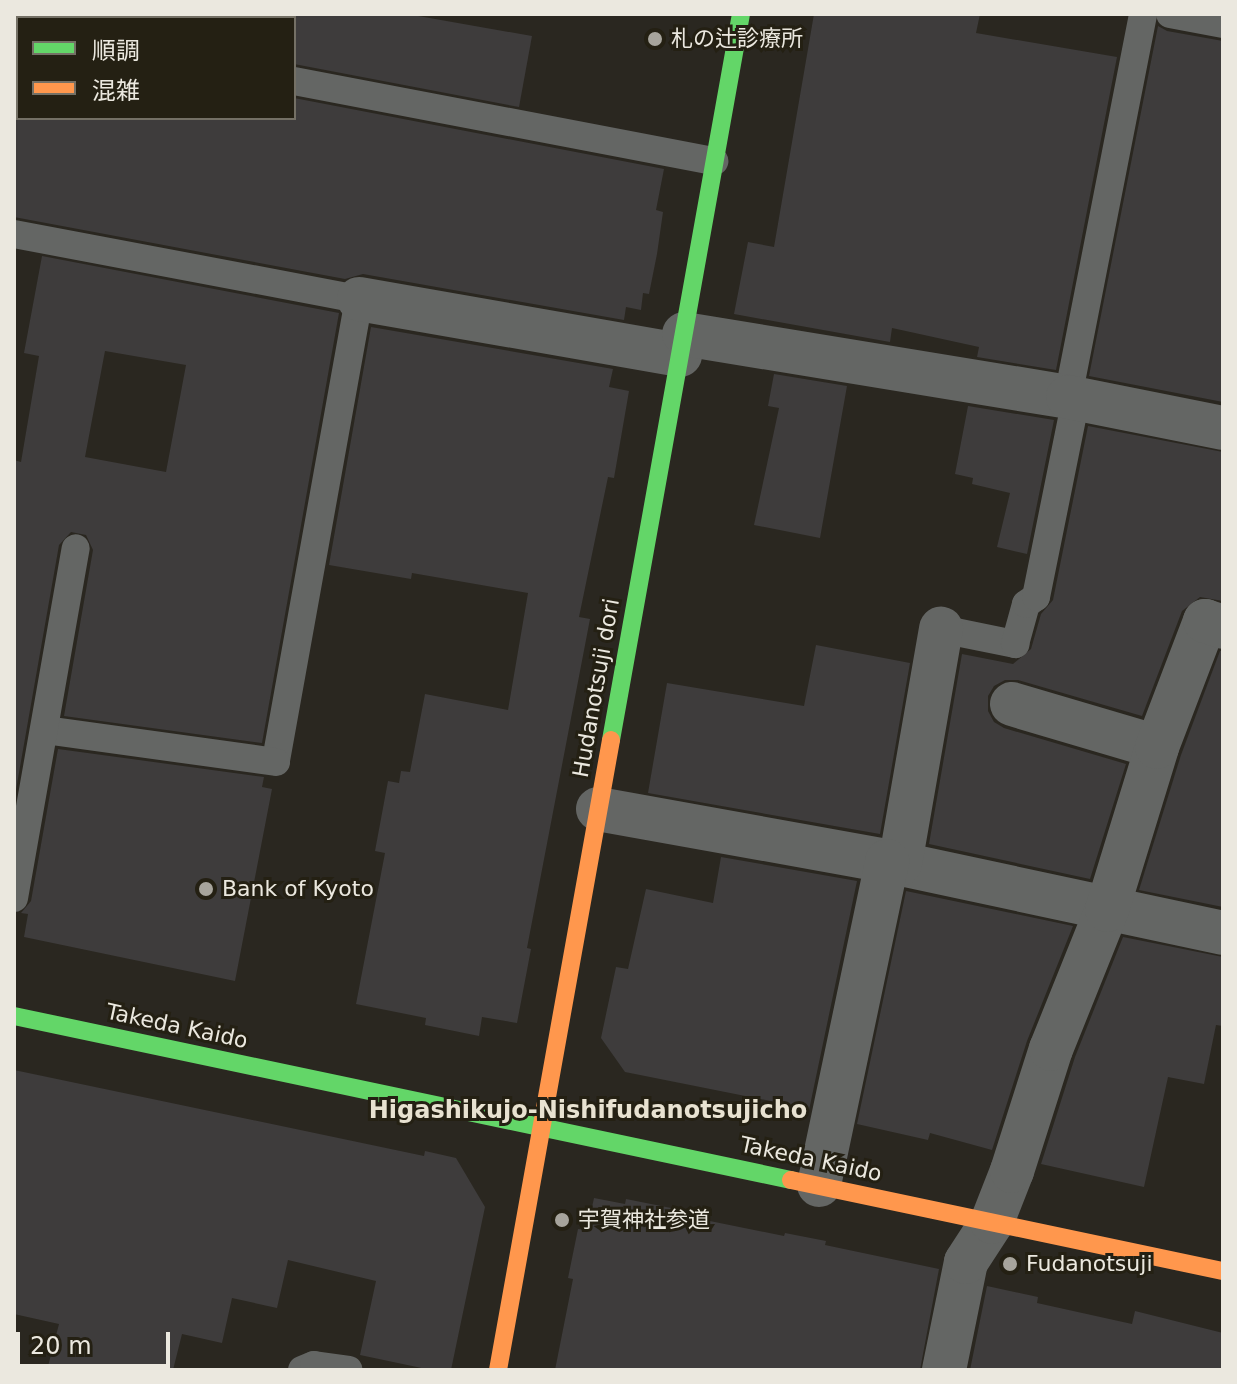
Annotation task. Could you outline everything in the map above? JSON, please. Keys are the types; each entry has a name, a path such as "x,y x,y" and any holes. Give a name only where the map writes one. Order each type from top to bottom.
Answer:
{"street":[{"name":"Hudanotsuji dori","path":"498,1370 741,14"},
{"path":"359,299 1072,398 1223,428"},
{"path":"944,1370 966,1262 992,1222 1051,1049 1107,910 1157,747 1205,621 1223,627"},
{"path":"819,1185 893,863 941,629"},
{"path":"1012,704 1157,747"},
{"path":"598,809 893,863 1223,933"},
{"name":"Takeda Kaido","path":"14,1016 1223,1271"}],"lane":[{"path":"941,629 1015,644 1026,604 1036,597 1143,14"},
{"path":"1170,14 1223,24"},
{"path":"296,81 714,161"},
{"path":"14,234 359,299 276,762 44,730"},
{"path":"14,898 76,548"},
{"path":"302,1370 314,1365 349,1370"}],"building":[{"path":"407,14 532,36 519,107 296,64 294,16"},
{"path":"814,14 980,14 976,33 1117,57 1056,370 977,357 979,347 892,328 890,342 734,314 748,242 774,247"},
{"path":"1158,26 1167,31 1223,41 1223,402 1089,376"},
{"path":"296,98 664,169 656,210 663,212 649,294 643,293 641,310 626,307 624,320 363,274 345,279 14,217 14,118 296,120"},
{"path":"42,256 339,313 262,743 64,716 93,550 86,535 71,532 59,545 14,801 14,460 21,462 39,356 24,353","holes":["105,351 186,365 166,472 85,457"]},
{"path":"371,327 613,369 609,387 629,391 614,478 608,477 579,617 590,619 527,948 531,949 517,1023 482,1017 479,1036 425,1025 426,1018 356,1004 385,853 375,851 388,781 399,783 401,771 410,772 425,694 508,710 528,593 412,573 411,579 329,565"},
{"path":"774,374 847,386 820,538 754,525 779,408 768,406"},
{"path":"968,406 1054,420 1027,554 997,547 1010,493 972,484 973,478 955,474"},
{"path":"1088,426 1223,452 1223,601 1200,597 1182,611 1142,716 1018,680 1005,680 994,686 988,696 988,711 994,722 1004,728 1126,764 1090,879 929,844 962,654 1013,664 1031,649 1041,614 1053,600"},
{"path":"816,645 910,663 880,834 648,793 667,683 804,706"},
{"path":"1220,651 1223,651 1223,907 1139,890 1181,755"},
{"path":"58,749 264,777 262,787 272,789 235,981 24,937 28,914 21,913 31,901"},
{"path":"721,857 857,881 808,1115 785,1110 786,1104 625,1072 601,1038 616,967 628,969 646,889 713,903"},
{"path":"906,891 1073,926 1027,1041 992,1150 930,1133 928,1140 857,1124"},
{"path":"1123,937 1223,957 1223,1026 1216,1025 1204,1084 1168,1077 1144,1187 1041,1164 1075,1057"},
{"path":"14,1070 424,1156 425,1151 456,1158 485,1207 451,1370 431,1370 360,1355 376,1281 288,1260 277,1308 232,1298 222,1343 182,1334 173,1370 47,1370 59,1324 14,1314"},
{"path":"594,1198 625,1204 626,1199 696,1213 695,1218 826,1241 825,1245 939,1269 920,1370 555,1370 573,1279 568,1278 578,1229 587,1230"},
{"path":"987,1286 1038,1297 1037,1303 1132,1324 1135,1311 1223,1333 1223,1370 970,1370"}],"traffic: fast":[{"path":"611,740 741,14"},
{"path":"14,1016 791,1180"}],"traffic: slow":[{"path":"498,1370 611,740"},
{"path":"791,1180 1223,1271"}],"place":[{"name":"札の辻診療所","path":"655,39"},
{"name":"Bank of Kyoto","path":"206,889"},
{"name":"宇賀神社参道","path":"562,1220"},
{"name":"Fudanotsuji","path":"1010,1264"}],"district":[{"name":"Higashikujo-Nishifudanotsujicho","path":"588,1111"}]}
